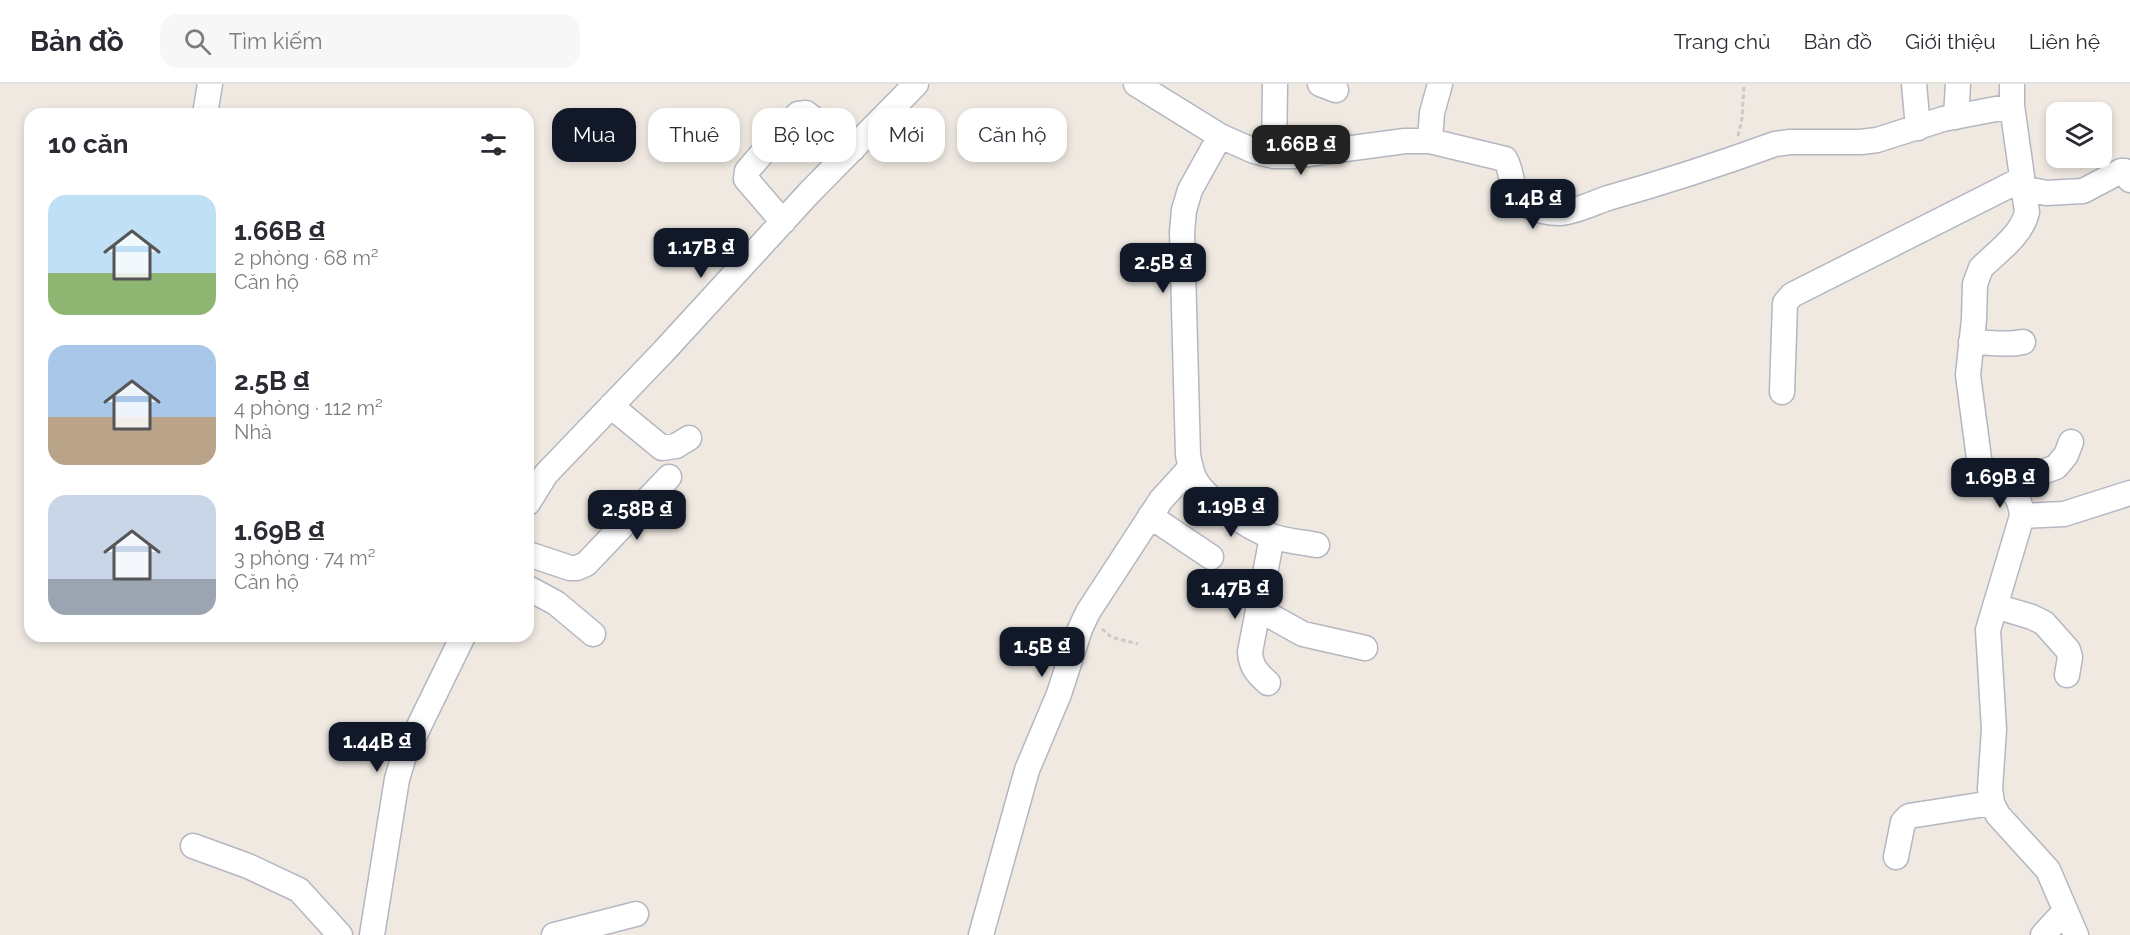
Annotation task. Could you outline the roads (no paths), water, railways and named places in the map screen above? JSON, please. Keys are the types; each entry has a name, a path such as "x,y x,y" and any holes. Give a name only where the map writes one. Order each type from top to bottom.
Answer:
{"street":[{"path":"206,108 210,84"},
{"path":"856,146 916,84"},
{"path":"1136,84 1220,136 1254,151 1274,156 1293,156 1405,141 1430,141 1505,159 1510,167 1516,195 1524,204 1536,209 1559,213 1685,176 1775,144 1861,142 1894,136 1956,117 2012,95 2027,212 2025,222 2019,230 1981,268 1976,276 1968,375 1983,474 2006,486 2017,495 2022,516 1988,630 1994,729 1990,789 1992,803 1998,814 2048,870 2076,935"},
{"path":"1274,156 1275,84"},
{"path":"1430,141 1432,113 1440,84"},
{"path":"1914,84 1918,128"},
{"path":"1956,117 1958,84"},
{"path":"1220,136 1190,190 1184,210 1182,232 1190,468 1196,481 1217,504 1260,532 1272,537 1317,545"},
{"path":"755,162 747,171 746,178 783,222"},
{"path":"534,493 546,474 841,162"},
{"path":"1782,392 1785,303 1792,295 2023,184 2046,193 2083,191 2115,173 2128,172"},
{"path":"1971,342 1995,342 2009,345 2023,342"},
{"path":"611,406 662,448 676,446 688,438"},
{"path":"2006,486 2056,467 2066,455 2071,442"},
{"path":"981,935 1031,756 1059,693 1086,617 1169,488 1190,468"},
{"path":"534,556 570,568 586,564 669,477"},
{"path":"2022,516 2064,514 2130,493"},
{"path":"1150,516 1211,557"},
{"path":"1268,683 1255,672 1250,652 1272,537"},
{"path":"534,591 556,603 593,634"},
{"path":"1995,606 2032,616 2044,623 2068,650 2070,657 2067,675"},
{"path":"1258,609 1303,634 1365,648"},
{"path":"372,935 397,779 403,759 460,642"},
{"path":"1896,857 1903,822 1909,816 1992,803"},
{"path":"193,846 248,866 299,890 340,935"},
{"path":"2043,935 2065,911"},
{"path":"554,935 636,914"}]}
